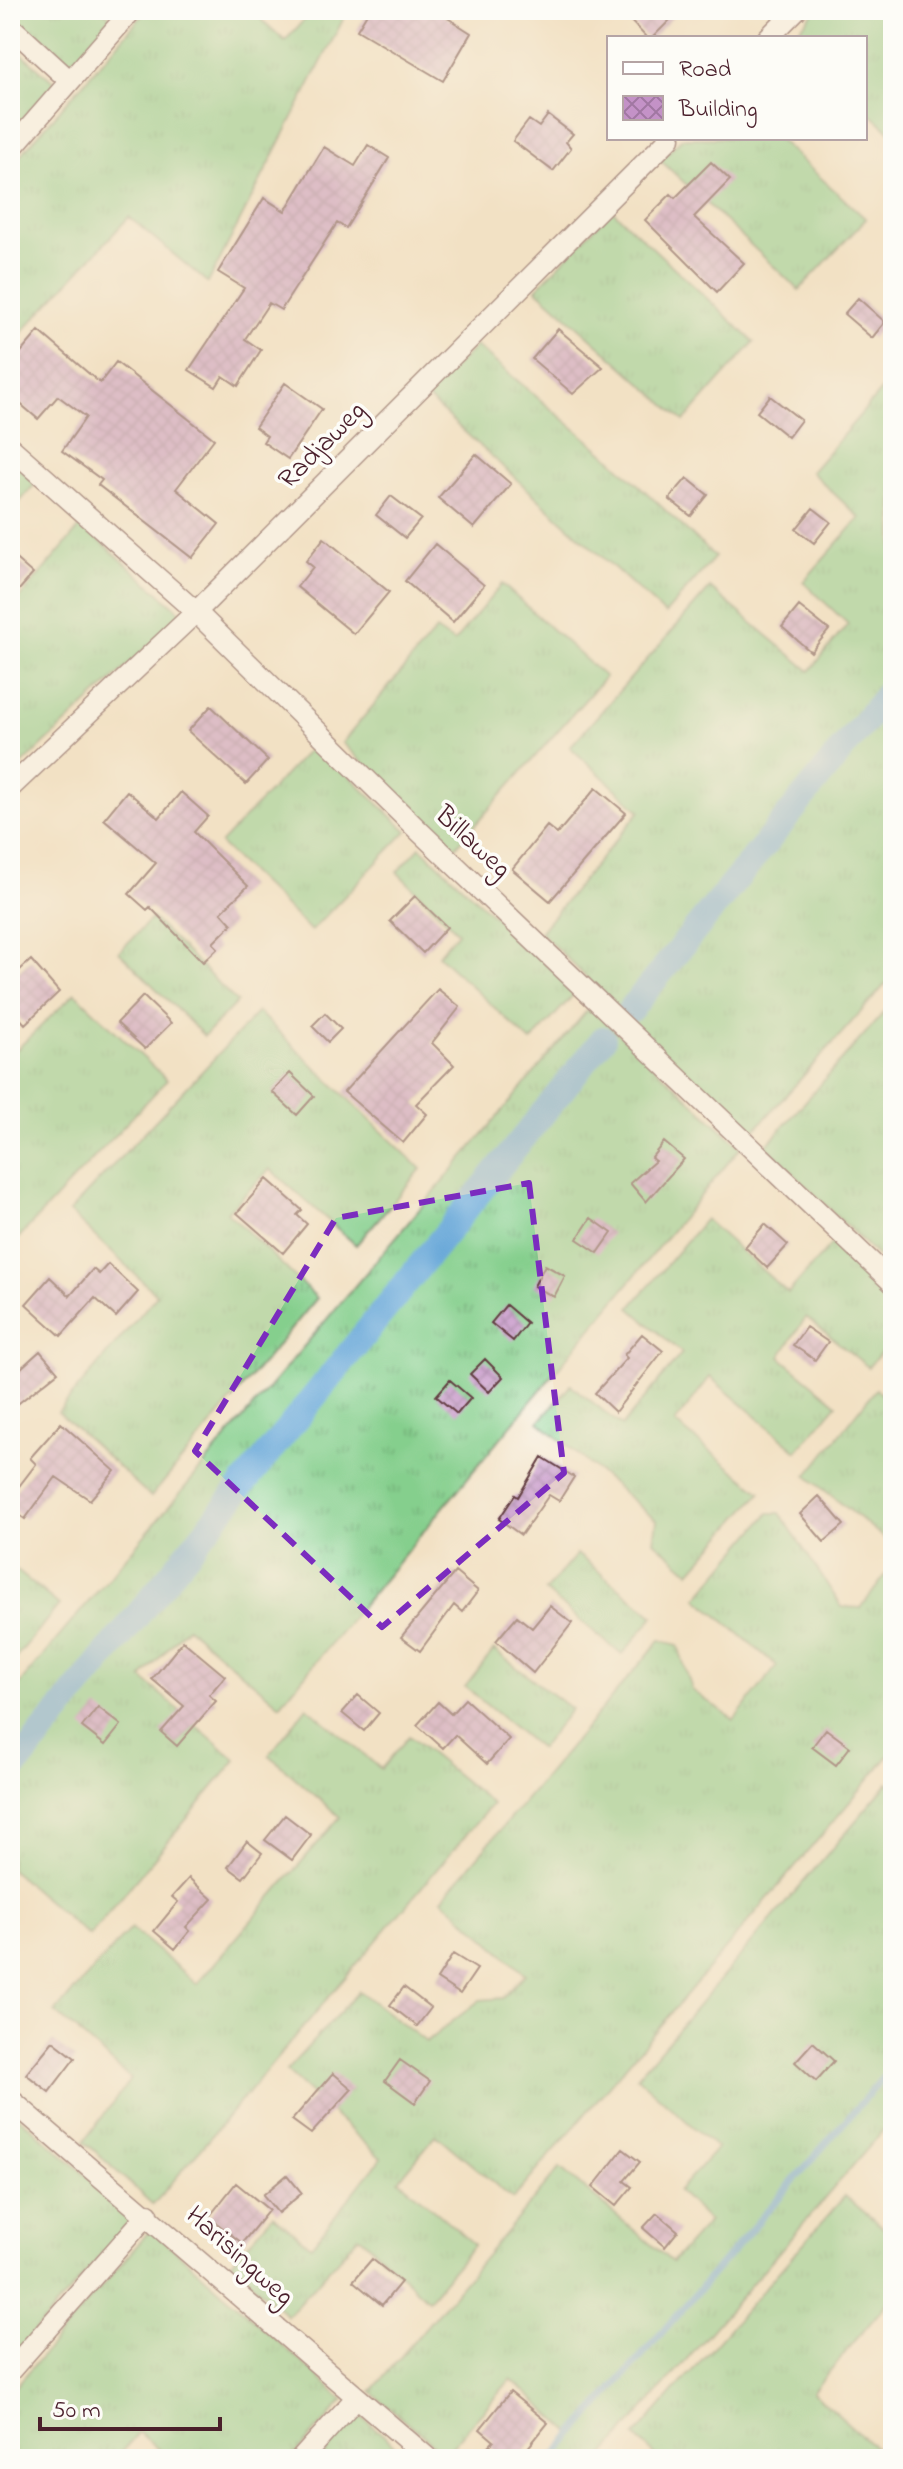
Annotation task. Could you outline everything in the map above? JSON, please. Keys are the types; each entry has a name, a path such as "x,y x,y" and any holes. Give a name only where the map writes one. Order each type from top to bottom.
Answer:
{"street":[{"path":"10,150 132,10"},
{"path":"770,36 796,10"},
{"path":"10,26 70,81"},
{"name":"Radjaweg","path":"10,788 196,612 668,140"},
{"name":"Billaweg","path":"10,447 196,612 418,830 893,1283"},
{"name":"Harisingweg","path":"10,2099 148,2214 429,2459"},
{"path":"10,2371 148,2214"},
{"path":"301,2459 356,2398"}],"highlighted area":[{"path":"529,1183 564,1473 382,1627 195,1451 336,1218"}],"green space":[{"path":"10,10 103,10 113,19 70,70 10,15"},
{"path":"147,10 251,10 285,41 313,10 348,10 208,283 129,217 10,345 10,167"},
{"path":"816,10 893,10 893,134 867,111 867,36 793,36"},
{"path":"10,43 55,83 10,135"},
{"path":"680,140 779,140 866,219 799,290 660,160"},
{"path":"612,210 754,342 684,421 536,289"},
{"path":"476,346 611,459 715,557 665,614 425,396"},
{"path":"893,377 893,976 753,1132 676,1066 540,932 640,811 570,747 710,588 810,671 848,624 803,582 860,518 811,472"},
{"path":"10,460 36,483 10,513"},
{"path":"82,525 183,614 10,776 10,609"},
{"path":"502,584 605,677 454,849 342,743 436,630 454,642"},
{"path":"315,743 407,831 311,931 220,844"},
{"path":"420,847 576,992 531,1042 438,955 458,932 397,872"},
{"path":"152,918 237,1002 204,1036 119,952"},
{"path":"75,993 167,1080 10,1247 10,1056"},
{"path":"893,1002 893,1272 766,1146"},
{"path":"590,1007 741,1147 280,1705 187,1627 142,1678 236,1760 89,1936 10,1869 10,1695"},
{"path":"258,1012 421,1169 356,1245 270,1169 227,1212 317,1298 151,1497 58,1412 157,1295 69,1212"},
{"path":"705,1219 788,1293 835,1240 893,1295 893,1340 868,1367 806,1317 780,1357 837,1404 797,1451 710,1377 675,1423 761,1492 690,1572 654,1541 657,1521 539,1422 571,1385 622,1426 682,1353 630,1308"},
{"path":"876,1389 893,1404 893,1545 807,1476"},
{"path":"769,1513 780,1513 842,1607 861,1608 893,1565 893,1751 513,2199 436,2135 399,2180 474,2244 428,2300 359,2236 287,2316 231,2263 273,2215 311,2246 381,2158 286,2071 359,1991 426,2042 480,2000 503,1998 525,1974 442,1899 660,1640 678,1645 692,1690 734,1720 777,1666 697,1598"},
{"path":"577,1554 654,1616 622,1655 545,1591"},
{"path":"10,1565 59,1605 10,1665"},
{"path":"494,1650 571,1709 540,1749 465,1687"},
{"path":"307,1707 381,1769 409,1736 492,1804 153,2205 84,2141 131,2079 55,2012 131,1928 197,1984 340,1817 269,1755"},
{"path":"888,1783 893,1787 893,2119 601,2459 552,2459 573,2434 511,2379 445,2454 371,2392 560,2168 672,2262 709,2221 678,2191 717,2148 637,2077"},
{"path":"10,2109 135,2217 10,2360"},
{"path":"845,2196 893,2236 893,2296 812,2392 886,2457 659,2459 635,2436"},
{"path":"151,2229 344,2400 291,2459 169,2459 139,2432 115,2459 10,2459 10,2393"},
{"path":"358,2414 412,2459 320,2459"}],"building":[{"path":"369,10 435,10 471,33 443,81 357,30"},
{"path":"620,10 680,10 654,36 645,36"},
{"path":"548,115 573,134 566,142 571,148 553,171 513,141 529,120 539,127"},
{"path":"368,145 389,158 346,228 337,223 281,310 269,303 245,339 261,350 238,386 223,376 216,387 189,370 244,288 218,272 264,198 285,211 324,147 355,166"},
{"path":"711,162 730,180 694,217 744,263 717,292 645,220 671,194 675,198"},
{"path":"858,298 885,322 872,338 844,314"},
{"path":"558,329 603,367 573,394 532,359"},
{"path":"39,331 100,383 116,362 214,439 176,489 219,524 192,558 98,485 102,480 62,451 86,417 58,396 38,419 10,395 10,386 19,376 10,365"},
{"path":"285,383 322,409 288,459 263,442 267,436 255,427"},
{"path":"770,396 801,420 788,437 757,412"},
{"path":"476,454 511,484 474,528 438,498"},
{"path":"687,478 708,495 691,516 669,499"},
{"path":"391,496 421,519 405,538 376,515"},
{"path":"813,508 831,522 814,543 796,529"},
{"path":"324,538 389,592 354,634 297,587 313,567 306,561"},
{"path":"435,544 484,585 453,622 405,581"},
{"path":"10,554 33,574 10,600"},
{"path":"799,606 829,630 811,652 782,627"},
{"path":"211,706 268,760 246,784 188,731"},
{"path":"596,788 626,813 550,901 512,869 547,826 557,834"},
{"path":"127,791 159,818 181,792 208,816 194,832 248,886 221,912 232,924 213,943 218,948 203,962 150,907 147,910 129,894 156,863 104,819"},
{"path":"415,896 447,927 423,953 390,921"},
{"path":"31,960 59,992 25,1024 10,1007 10,979"},
{"path":"438,989 460,1007 432,1043 454,1065 416,1104 427,1114 403,1143 344,1092"},
{"path":"143,996 171,1023 145,1049 117,1023"},
{"path":"325,1013 341,1029 328,1042 312,1026"},
{"path":"290,1073 314,1096 297,1115 272,1092"},
{"path":"664,1142 684,1159 646,1202 630,1183 655,1161 651,1158"},
{"path":"267,1179 302,1210 297,1215 307,1224 283,1253 237,1213"},
{"path":"591,1218 612,1233 598,1253 577,1239"},
{"path":"765,1224 788,1245 767,1268 745,1247"},
{"path":"108,1264 138,1292 116,1317 95,1298 61,1336 26,1304 50,1277 70,1296 93,1269 99,1274"},
{"path":"545,1265 565,1276 554,1297 534,1286"},
{"path":"506,1305 527,1323 513,1341 491,1323"},
{"path":"806,1327 828,1342 815,1360 793,1345"},
{"path":"642,1334 663,1351 615,1412 595,1393 627,1358 624,1355"},
{"path":"40,1351 58,1372 10,1410 10,1378"},
{"path":"485,1359 503,1377 489,1392 470,1374"},
{"path":"450,1380 471,1398 457,1414 436,1396"},
{"path":"61,1423 115,1471 90,1500 56,1477 25,1519 10,1508 10,1498 36,1464 30,1458"},
{"path":"542,1457 574,1477 559,1501 549,1495 521,1535 499,1519 515,1495 518,1497"},
{"path":"819,1496 844,1525 824,1542 800,1514"},
{"path":"455,1572 478,1591 462,1612 454,1605 420,1651 401,1637"},
{"path":"550,1606 572,1623 533,1673 496,1641 517,1616 532,1628"},
{"path":"183,1641 225,1676 209,1695 216,1701 177,1746 161,1732 184,1706 152,1679"},
{"path":"358,1695 379,1713 364,1731 342,1713"},
{"path":"465,1699 509,1739 487,1764 455,1735 443,1748 417,1725 438,1702 451,1714"},
{"path":"98,1707 121,1725 105,1745 82,1727"},
{"path":"826,1729 850,1747 836,1765 812,1747"},
{"path":"285,1815 311,1835 292,1860 265,1840"},
{"path":"247,1841 262,1853 243,1878 228,1867"},
{"path":"189,1878 212,1899 186,1927 190,1931 175,1949 154,1931 178,1902 172,1897"},
{"path":"453,1954 477,1969 460,1994 437,1979"},
{"path":"404,1987 431,2008 417,2026 390,2005"},
{"path":"53,2041 75,2058 49,2092 26,2074"},
{"path":"813,2042 834,2061 816,2081 795,2062"},
{"path":"400,2060 430,2081 415,2103 385,2081"},
{"path":"333,2073 352,2089 311,2134 292,2120"},
{"path":"623,2149 640,2162 624,2181 632,2187 616,2206 593,2187"},
{"path":"287,2175 302,2193 278,2213 263,2195"},
{"path":"236,2183 269,2210 242,2243 209,2217"},
{"path":"657,2213 678,2231 665,2247 643,2228"},
{"path":"372,2259 401,2282 382,2305 353,2281"},
{"path":"510,2392 548,2423 519,2459 505,2459 489,2446 494,2441 480,2429"}],"waterway":[{"path":"630,1010 893,687"},
{"path":"10,1773 603,1039"},
{"path":"552,2459 893,2066"}]}
